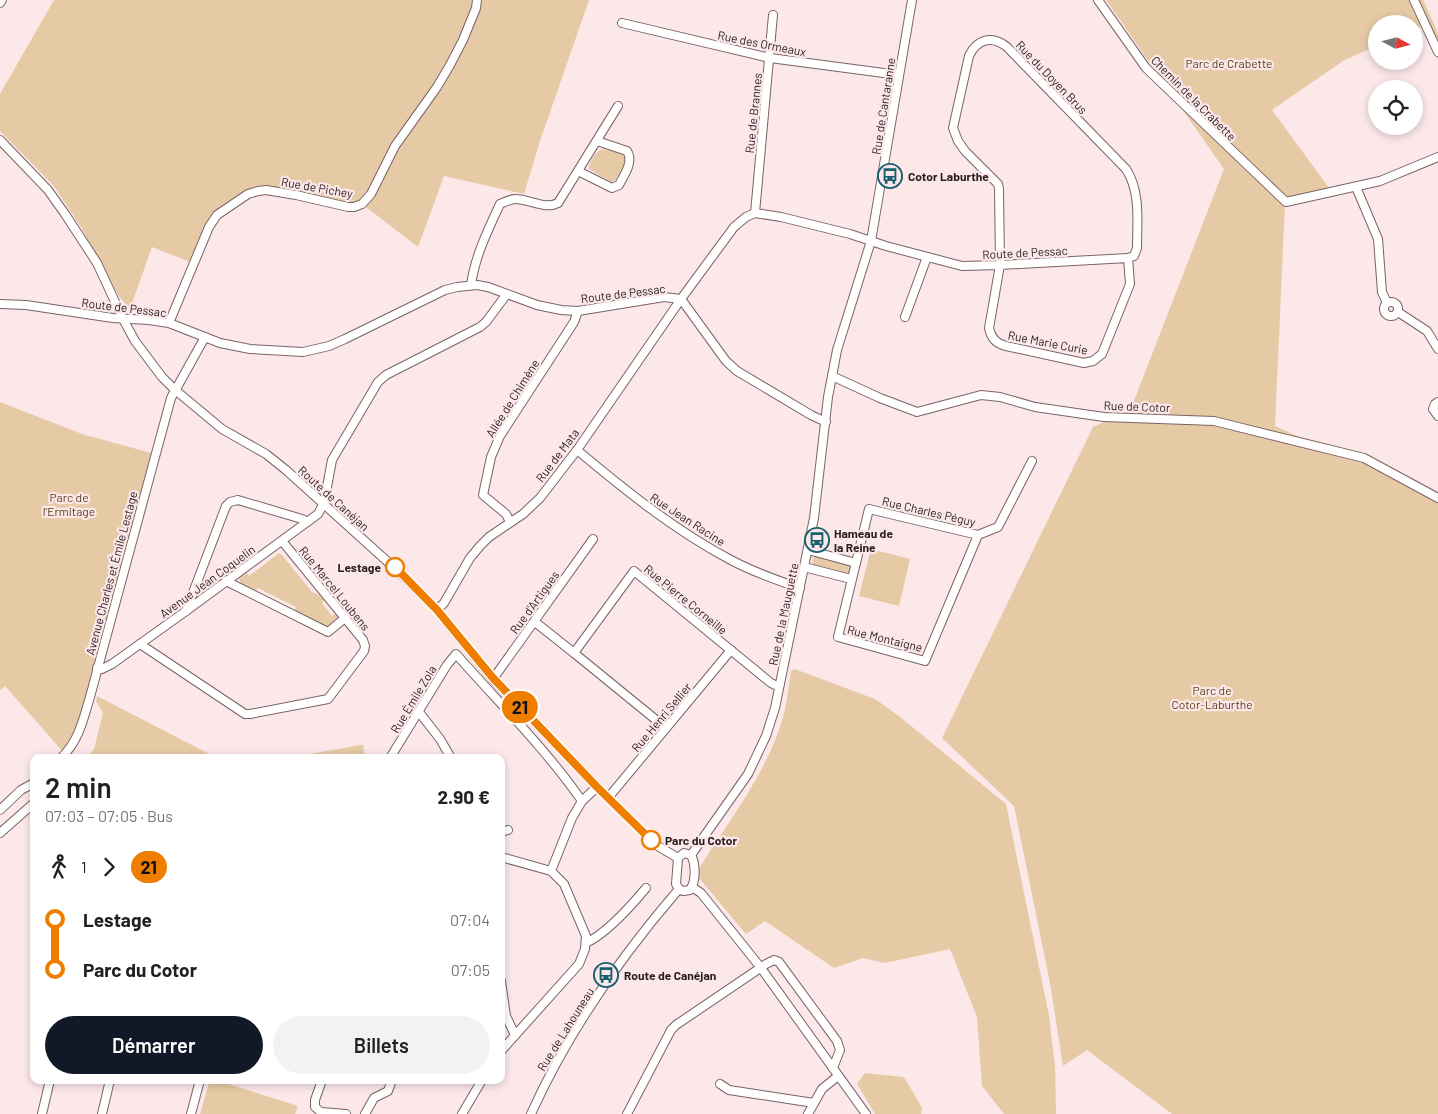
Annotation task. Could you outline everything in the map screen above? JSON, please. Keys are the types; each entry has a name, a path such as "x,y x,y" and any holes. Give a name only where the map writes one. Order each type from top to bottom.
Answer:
{"street":[{"name":"Rue de Pichey","path":"169,323 209,227 217,215 240,199 266,190 348,207 362,204 371,194 396,146 450,65 463,40 476,8 477,0"},
{"name":"Chemin de la Crabette","path":"1098,0 1146,68 1286,202 1356,187"},
{"path":"1414,0 1438,52"},
{"name":"Rue de Cantaranne","path":"871,241 912,2"},
{"name":"Rue de Brannes","path":"755,213 773,15"},
{"name":"Rue des Ormeaux","path":"622,22 770,58 899,75"},
{"name":"Rue du Doyen Brus","path":"1000,266 1000,189 998,184 958,141 953,128 969,56 976,44 991,40 1001,42 1007,46 1132,178 1136,198 1137,248 1131,257"},
{"path":"471,285 472,274 485,236 500,204 515,199 553,205 558,202 618,106"},
{"name":"Route de Canéjan","path":"0,140 48,190 65,214 97,263 123,319 141,349 174,389 222,429 266,454 324,503 399,572 437,610 493,678 597,787 656,845 678,858"},
{"path":"578,172 612,188 619,185 631,160 629,154 627,151 597,141"},
{"path":"1438,157 1380,182 1356,187 1378,239 1382,292 1388,303 1384,310 1387,315 1393,316 1398,312 1427,331 1438,349"},
{"name":"Route de Pessac","path":"0,304 26,305 123,319 169,323 220,343 250,349 295,352 312,350 346,339 445,290 471,285 488,287 537,305 561,310 578,311 664,296 680,299 739,222 755,213 781,217 850,234 962,266 1000,266 1131,257"},
{"name":"Rue de la Mauguette","path":"691,855 741,785 754,762 769,728 818,496 832,376 840,335 871,241"},
{"path":"905,316 927,257"},
{"name":"Rue Marie Curie","path":"1000,266 989,328 995,341 1006,346 1086,363 1093,361 1102,354 1130,284 1131,257"},
{"path":"324,503 332,460 378,382 386,374 480,327 486,322 506,295"},
{"path":"680,299 726,361 756,383 826,422"},
{"name":"Rue de Mata","path":"437,610 444,603 470,558 480,546 523,514 540,498 576,450 680,299"},
{"name":"Allée de Chimène","path":"510,522 506,514 483,495 491,457 503,432 574,322 578,311"},
{"name":"Avenue Charles et Émile Lestage","path":"64,754 79,732 174,389 205,337"},
{"name":"Rue de Cotor","path":"832,376 880,398 917,412 981,395 1000,397 1036,407 1104,417 1214,421 1364,458 1438,498"},
{"path":"1438,402 1433,409 1438,416"},
{"name":"Rue Jean Racine","path":"576,450 625,490 684,532 730,559 800,588"},
{"name":"Rue Charles Péguy","path":"869,509 978,534 998,527 1032,461"},
{"path":"186,611 228,503 238,500 307,522"},
{"name":"Avenue Jean Coquelin","path":"97,668 107,667 186,611 318,514 324,503"},
{"name":"Rue Montaigne","path":"869,509 838,638 924,661 978,534"},
{"name":"Rue d'Artigues","path":"493,678 593,539"},
{"name":"Rue Marcel Loubens","path":"140,644 245,714 328,699 364,651 365,646 363,640 282,541"},
{"path":"808,550 856,562"},
{"path":"804,567 851,579"},
{"name":"Rue Pierre Corneille","path":"574,653 634,571 771,683 779,687"},
{"path":"226,581 328,632 345,618"},
{"path":"535,622 666,728"},
{"name":"Rue Henri Sellier","path":"608,798 730,650"},
{"name":"Rue Émile Zola","path":"393,754 447,665 456,654 540,746 582,801"},
{"path":"419,712 440,739 449,754"},
{"path":"0,810 21,790 30,786"},
{"path":"552,871 572,818 582,801 597,787"},
{"path":"0,834 30,807"},
{"path":"682,854 691,855 694,862 692,887 688,891 683,891 676,884 678,858 682,854"},
{"path":"505,858 552,871 564,884 585,930 586,943 579,964 505,1047"},
{"path":"692,887 701,893 761,968 866,1114"},
{"path":"586,943 596,938 636,901 646,888"},
{"name":"Rue de Lahouneau","path":"531,1114 552,1068 593,1005 620,965 679,889"},
{"path":"627,1114 676,1025 774,960 779,962 837,1041 840,1050 833,1068"},
{"path":"505,1009 506,1016 515,1035"},
{"path":"808,1114 825,1085 838,1076"},
{"path":"42,1114 49,1084"},
{"path":"102,1114 109,1084"},
{"path":"191,1114 199,1084"},
{"path":"321,1084 315,1100 315,1107 322,1112 346,1114"},
{"path":"365,1114 374,1098 388,1091 391,1084"},
{"path":"462,1114 480,1084"},
{"path":"720,1084 730,1090 814,1103"}],"green space":[{"path":"54,0 589,0 539,144 524,194 444,176 418,247 362,204 354,207 258,191 217,215 195,264 152,247 130,309 118,295 82,229 54,186 0,131 0,94"},
{"name":"Parc de Cotor-Laburthe","path":"1106,0 1423,0 1438,33 1438,60 1423,28 1423,15 1368,15 1368,50 1343,61 1272,110 1332,192 1285,203 1275,426 1297,436 1365,453 1438,492 1438,1114 1172,1114 1087,1050 1063,1066 1050,983 1014,806 942,738 1093,427 1130,411 1224,169"},
{"path":"602,149 621,153 626,158 622,172 617,179 611,182 589,169 593,158"},
{"name":"Parc de l'Ermitage","path":"0,402 82,434 155,454 79,732 65,754 5,686 0,690"},
{"path":"871,549 910,559 899,606 859,596"},
{"path":"279,553 312,592 324,600 322,603 332,616 336,613 339,617 327,628 294,612 296,607 258,588 254,593 242,587 239,578 246,572 249,576"},
{"path":"817,556 848,563 851,567 849,572 846,574 814,566 812,564 814,557"},
{"path":"795,669 875,699 899,716 1006,804 1049,1016 1055,1066 1056,1114 1004,1114 982,1086 977,1017 950,949 885,963 863,958 834,968 765,921 746,934 698,877 699,869 703,862 757,778 766,760 783,718 791,671"},
{"path":"97,696 209,754 90,754 94,749 103,713 96,701"},
{"path":"363,745 364,754 310,754"},
{"path":"865,1073 904,1077 922,1108 921,1114 875,1114 857,1084"},
{"path":"209,1084 228,1084 298,1106 295,1114 200,1114"}],"bus line":[{"name":"21","path":"395,567 437,610 493,678 597,787 651,840"}],"place":[{"name":"Cotor Laburthe","path":"890,176"},
{"name":"Hameau de la Reine","path":"817,540"},
{"name":"Lestage","path":"395,567"},
{"name":"Parc du Cotor","path":"651,840"},
{"name":"Route de Canéjan","path":"606,975"}],"park label":[{"name":"Parc de Crabette","path":"1229,63"}]}
